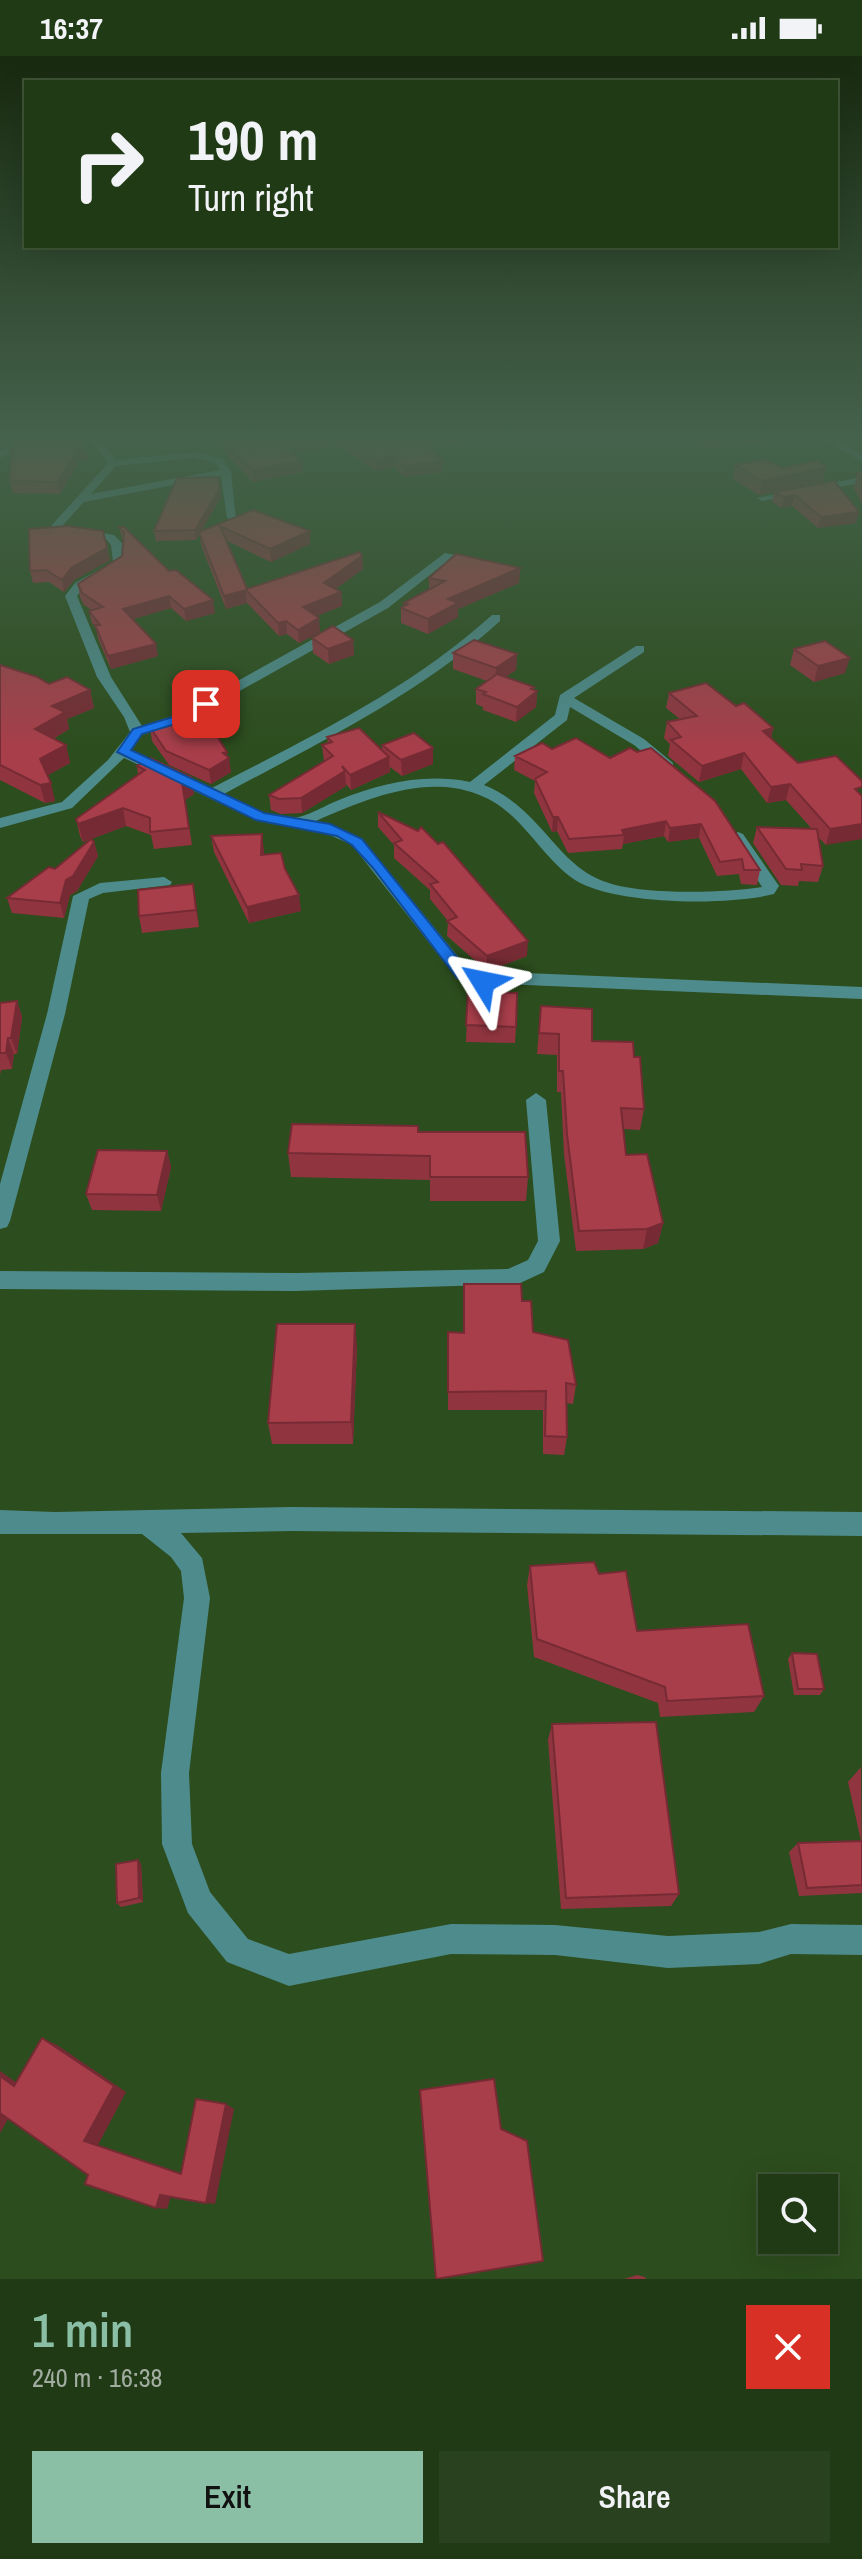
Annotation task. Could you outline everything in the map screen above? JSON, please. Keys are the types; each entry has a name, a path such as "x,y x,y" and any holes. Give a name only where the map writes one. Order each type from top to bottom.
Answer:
{"street":[{"path":"115,542 119,563 79,586 71,596 104,677 131,717 137,732"},
{"path":"0,823 67,805 123,752 137,732 181,718 384,605 449,555"},
{"path":"213,794 446,660 496,618"},
{"path":"474,786 562,717 565,698 640,649"},
{"path":"565,698 639,742 676,772"},
{"path":"123,752 261,817 325,827 357,842 463,974 483,982 505,978 862,993"},
{"path":"299,823 398,784 453,783 474,786 510,806 577,874 620,891 768,891 771,886 728,823"},
{"path":"0,1221 56,1014 81,896 100,888 164,882"},
{"path":"0,1280 296,1282 510,1278 536,1266 549,1241 536,1100"},
{"path":"0,1522 147,1523 292,1519 862,1524"},
{"path":"147,1523 180,1548 193,1567 197,1598 175,1773 177,1844 199,1902 238,1951 289,1970 373,1951 451,1939 555,1940 668,1952 759,1948 791,1939 862,1940"}],"building":[{"path":"29,542 106,542 107,548 71,568 62,580 46,570 30,571"},
{"path":"123,542 139,542 169,571 176,570 213,600 184,609 169,596 123,609 156,644 108,656 95,625 100,625 89,611 103,607 82,593 78,584 122,556"},
{"path":"203,542 227,542 247,589 360,552 362,556 324,583 341,592 303,607 319,618 298,630 286,621 278,623 246,590 224,596"},
{"path":"254,542 286,542 270,549"},
{"path":"456,554 520,568 448,599 458,603 428,619 401,608 408,604 404,603 445,581 429,578"},
{"path":"333,626 353,640 328,649 312,638"},
{"path":"474,640 517,654 496,668 453,653"},
{"path":"825,641 850,658 818,666 794,649"},
{"path":"0,665 49,684 67,677 90,690 52,706 65,712 35,729 66,745 40,759 51,783 40,785 0,765"},
{"path":"497,674 534,687 531,689 537,691 517,707 476,689"},
{"path":"706,683 736,706 744,703 773,728 763,731 798,763 836,756 862,781 862,787 855,789 862,796 862,824 830,829 790,784 771,787 744,753 702,766 671,740 681,737 667,722 697,716 669,693"},
{"path":"204,715 227,752 223,753 229,758 209,770 166,751 150,727"},
{"path":"359,728 389,757 350,775 342,766 345,771 301,798 279,799 269,795 333,756 322,745 332,742 327,737"},
{"path":"414,733 433,748 401,760 382,745"},
{"path":"576,738 610,758 630,748 637,752 651,748 715,801 760,870 744,870 742,859 720,862 701,824 670,828 666,821 622,830 624,835 569,839 558,817 553,817 535,779 547,772 515,756 542,743 552,749"},
{"path":"150,758 191,777 182,782 189,828 150,832 150,818 123,808 78,824 76,819 145,770 137,766"},
{"path":"378,812 418,831 421,827 438,844 443,842 528,941 487,956 447,921 457,917 430,884 438,882 394,843 402,840"},
{"path":"757,827 817,829 823,866 801,864 802,870 786,869"},
{"path":"262,834 261,855 281,853 285,869 299,895 247,907 211,836"},
{"path":"91,839 94,842 73,876 66,880 60,903 7,898 49,867 55,869"},
{"path":"193,884 196,910 139,916 138,890"},
{"path":"468,991 517,993 516,1027 466,1025"},
{"path":"17,1001 11,1038 8,1038 6,1053 0,1053 0,1003"},
{"path":"541,1006 592,1009 592,1041 633,1042 634,1057 640,1057 644,1109 621,1108 626,1155 647,1154 663,1223 647,1229 579,1231 563,1071 559,1071 559,1034 539,1033"},
{"path":"292,1124 418,1126 418,1132 525,1132 528,1177 430,1177 430,1156 288,1153"},
{"path":"98,1150 167,1151 157,1195 86,1194"},
{"path":"464,1284 521,1284 522,1301 531,1301 533,1332 568,1340 576,1385 566,1383 567,1437 545,1436 546,1391 448,1392 448,1332 464,1333"},
{"path":"277,1324 355,1324 351,1422 268,1423"},
{"path":"594,1562 599,1574 626,1571 637,1631 748,1624 764,1696 667,1701 665,1687 537,1639 530,1566"},
{"path":"792,1653 817,1654 824,1689 798,1689"},
{"path":"656,1722 679,1894 566,1898 552,1724"},
{"path":"862,1841 862,1885 807,1888 798,1843"},
{"path":"138,1860 139,1898 117,1903 116,1864"},
{"path":"42,2038 114,2086 84,2141 181,2174 196,2099 226,2104 206,2203 160,2195 156,2208 85,2184 88,2175 0,2113 0,2076 14,2086"},
{"path":"494,2079 501,2129 527,2141 543,2261 436,2279 420,2090"}],"route":[{"path":"206,704 181,718 137,732 123,752 261,817 325,827 357,842 463,974 483,982"}]}
